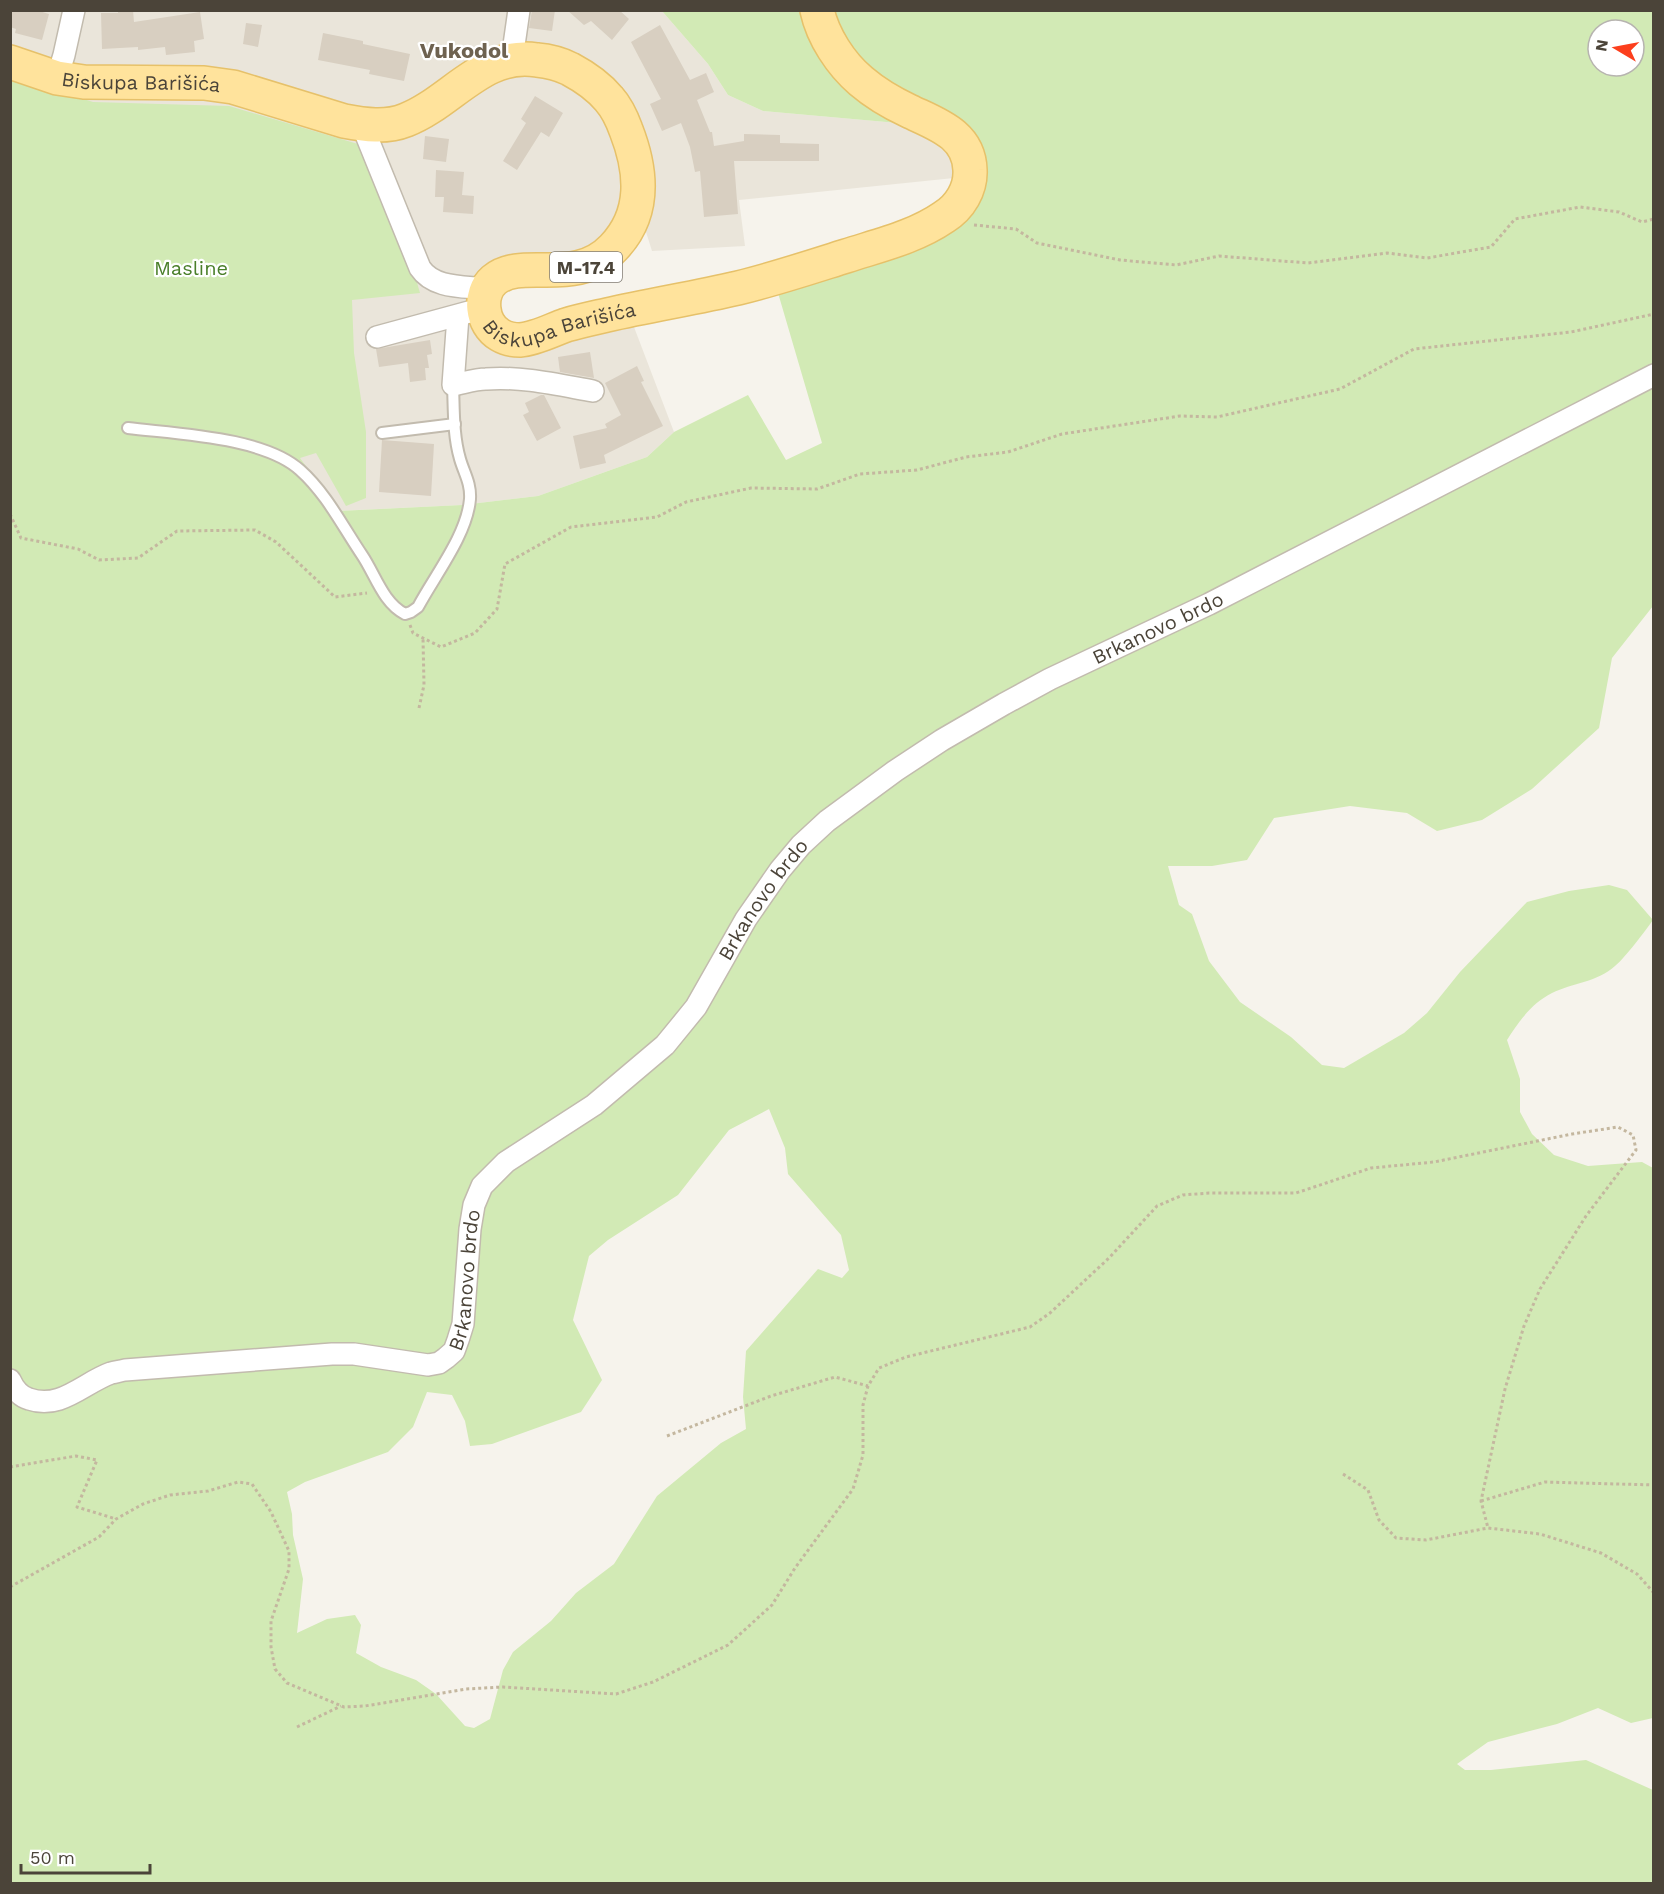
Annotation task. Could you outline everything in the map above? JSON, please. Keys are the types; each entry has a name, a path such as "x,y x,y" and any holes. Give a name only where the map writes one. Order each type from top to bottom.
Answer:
{"main road":[{"name":"Biskupa Barišića","path":"10,62 57,78 84,82 204,83 233,87 362,125 385,125 407,120 486,68 512,59 529,58 568,68 603,93 612,103 632,145 639,172 639,190 636,207 623,234 614,248 600,260 575,269 511,273 493,281 476,304 493,330 502,336 520,340 571,324 739,288 900,239 946,216 966,194 970,181 970,167 963,146 956,136 861,81 838,57 826,35 817,10"}],"street":[{"path":"57,78 74,10"},
{"path":"512,59 519,10"},
{"path":"362,125 424,275 476,304"},
{"path":"377,337 476,304"},
{"path":"476,304 453,385 485,379 527,380 593,392"},
{"name":"Brkanovo brdo","path":"10,1380 24,1398 47,1401 60,1399 111,1374 125,1370 332,1353 363,1355 429,1365 439,1363 454,1350 463,1324 470,1229 474,1205 482,1186 506,1162 594,1105 665,1045 696,1007 746,919 780,870 801,845 827,821 914,759 1004,704 1209,604 1653,375"}],"lane":[{"path":"128,428 234,443 272,452 286,459 300,469 316,486 367,562 391,604 405,614 418,607 457,541 466,519 470,499 469,480 460,459 453,385"},
{"path":"382,433 455,424"}],"path":[{"path":"946,216 969,225 1016,229 1037,243 1120,260 1176,265 1219,256 1308,263 1387,253 1427,258 1491,247 1515,219 1580,207 1619,212 1642,222 1653,219"},
{"path":"405,614 413,633 441,647 475,633 497,609 505,564 571,526 657,517 686,502 751,488 817,489 860,474 917,470 966,457 1008,452 1062,434 1180,416 1218,417 1340,390 1414,349 1571,332 1653,314"},
{"path":"10,514 21,538 78,549 99,560 138,558 177,531 255,530 276,542 335,597 383,591"},
{"path":"419,708 424,685 423,638"},
{"path":"10,1587 99,1536 116,1519 143,1504 170,1495 208,1491 238,1482 252,1484 271,1512 289,1551 289,1569 271,1622 271,1647 275,1669 287,1683 340,1706 365,1706 466,1689 503,1688 616,1694 653,1682 728,1645 772,1605 795,1568 853,1489 863,1455 862,1405 868,1386 879,1368 906,1357 1030,1327 1050,1313 1109,1258 1157,1206 1183,1196 1209,1193 1296,1193 1371,1168 1434,1162 1618,1127 1633,1135 1636,1150 1586,1216 1539,1289 1524,1326 1505,1389 1481,1501 1488,1528"},
{"path":"667,1437 771,1396 835,1377 868,1386"},
{"path":"10,1467 76,1456 97,1460 77,1507 116,1519"},
{"path":"1342,1474 1368,1490 1379,1520 1396,1538 1425,1540 1488,1528 1540,1534 1601,1553 1637,1574 1653,1593"},
{"path":"1481,1501 1545,1482 1653,1485"},
{"path":"297,1727 340,1706"}],"shaded area":[{"path":"11,11 662,11 708,64 728,95 763,111 931,126 958,147 954,178 739,200 745,246 652,251 629,178 613,226 584,254 502,272 492,337 626,306 674,432 647,457 538,496 462,505 337,511 11,372"}],"green space":[{"name":"Masline","path":"662,11 1653,11 1653,606 1612,658 1599,728 1532,789 1482,820 1437,831 1407,813 1350,806 1274,818 1247,860 1212,866 1168,866 1179,905 1192,914 1209,961 1240,1002 1291,1037 1322,1065 1344,1068 1404,1033 1427,1013 1460,972 1527,902 1569,891 1609,885 1627,890 1653,920 1630,951 1615,966 1601,976 1545,997 1526,1013 1507,1040 1520,1079 1520,1112 1532,1134 1554,1155 1588,1166 1642,1162 1653,1168 1653,1718 1631,1723 1598,1708 1557,1724 1488,1742 1457,1764 1465,1770 1491,1770 1586,1760 1653,1790 1653,1883 11,1883 11,76 93,102 229,106 368,147 396,209 420,293 352,300 354,353 366,432 366,498 346,506 316,453 300,458 338,511 462,505 538,496 647,457 674,432 748,395 786,460 822,443 771,269 928,215 965,173 931,126 763,111 728,95 708,64","holes":["769,1109 785,1148 788,1174 841,1235 849,1270 842,1278 818,1269 746,1351 743,1397 746,1429 721,1443 657,1496 614,1564 576,1593 551,1621 513,1652 503,1670 490,1719 474,1728 465,1726 436,1694 416,1680 381,1667 356,1653 361,1625 355,1615 327,1619 297,1633 303,1579 293,1535 292,1514 287,1492 305,1482 388,1452 413,1427 427,1392 452,1395 465,1421 470,1446 492,1444 581,1412 602,1380 573,1320 589,1256 608,1240 678,1195 729,1130"]}],"building":[{"path":"10,10 36,10 49,14 42,40 15,33 16,29 10,27"},
{"path":"118,10 133,10 134,22 200,12 204,39 194,41 195,52 166,55 165,47 138,50 138,47 102,49 101,13 118,13"},
{"path":"532,10 555,10 552,31 529,28"},
{"path":"567,10 619,10 629,19 612,40 591,21 584,25"},
{"path":"246,23 262,25 258,47 243,44"},
{"path":"660,25 690,80 706,73 714,92 697,100 710,132 712,132 714,146 744,141 744,134 780,135 780,143 819,144 819,161 734,161 738,214 704,217 700,171 695,172 690,147 681,123 662,131 650,104 661,99 631,42"},
{"path":"323,33 410,54 404,81 369,74 370,70 318,60"},
{"path":"535,96 563,113 549,137 541,132 517,170 503,161 526,123 521,119"},
{"path":"425,136 449,139 446,162 423,159"},
{"path":"436,170 464,172 462,195 474,196 473,214 443,212 444,197 435,197"},
{"path":"430,340 432,354 427,355 429,368 425,368 426,380 410,382 408,363 379,367 376,349"},
{"path":"590,352 594,378 560,372 558,357"},
{"path":"637,366 644,381 641,382 663,426 604,455 606,463 580,469 573,436 607,428 605,424 621,415 605,383"},
{"path":"544,395 561,428 537,441 523,415 529,412 525,403"},
{"path":"382,440 434,444 431,496 379,492"}],"district":[{"name":"Vukodol","path":"464,50"}]}
